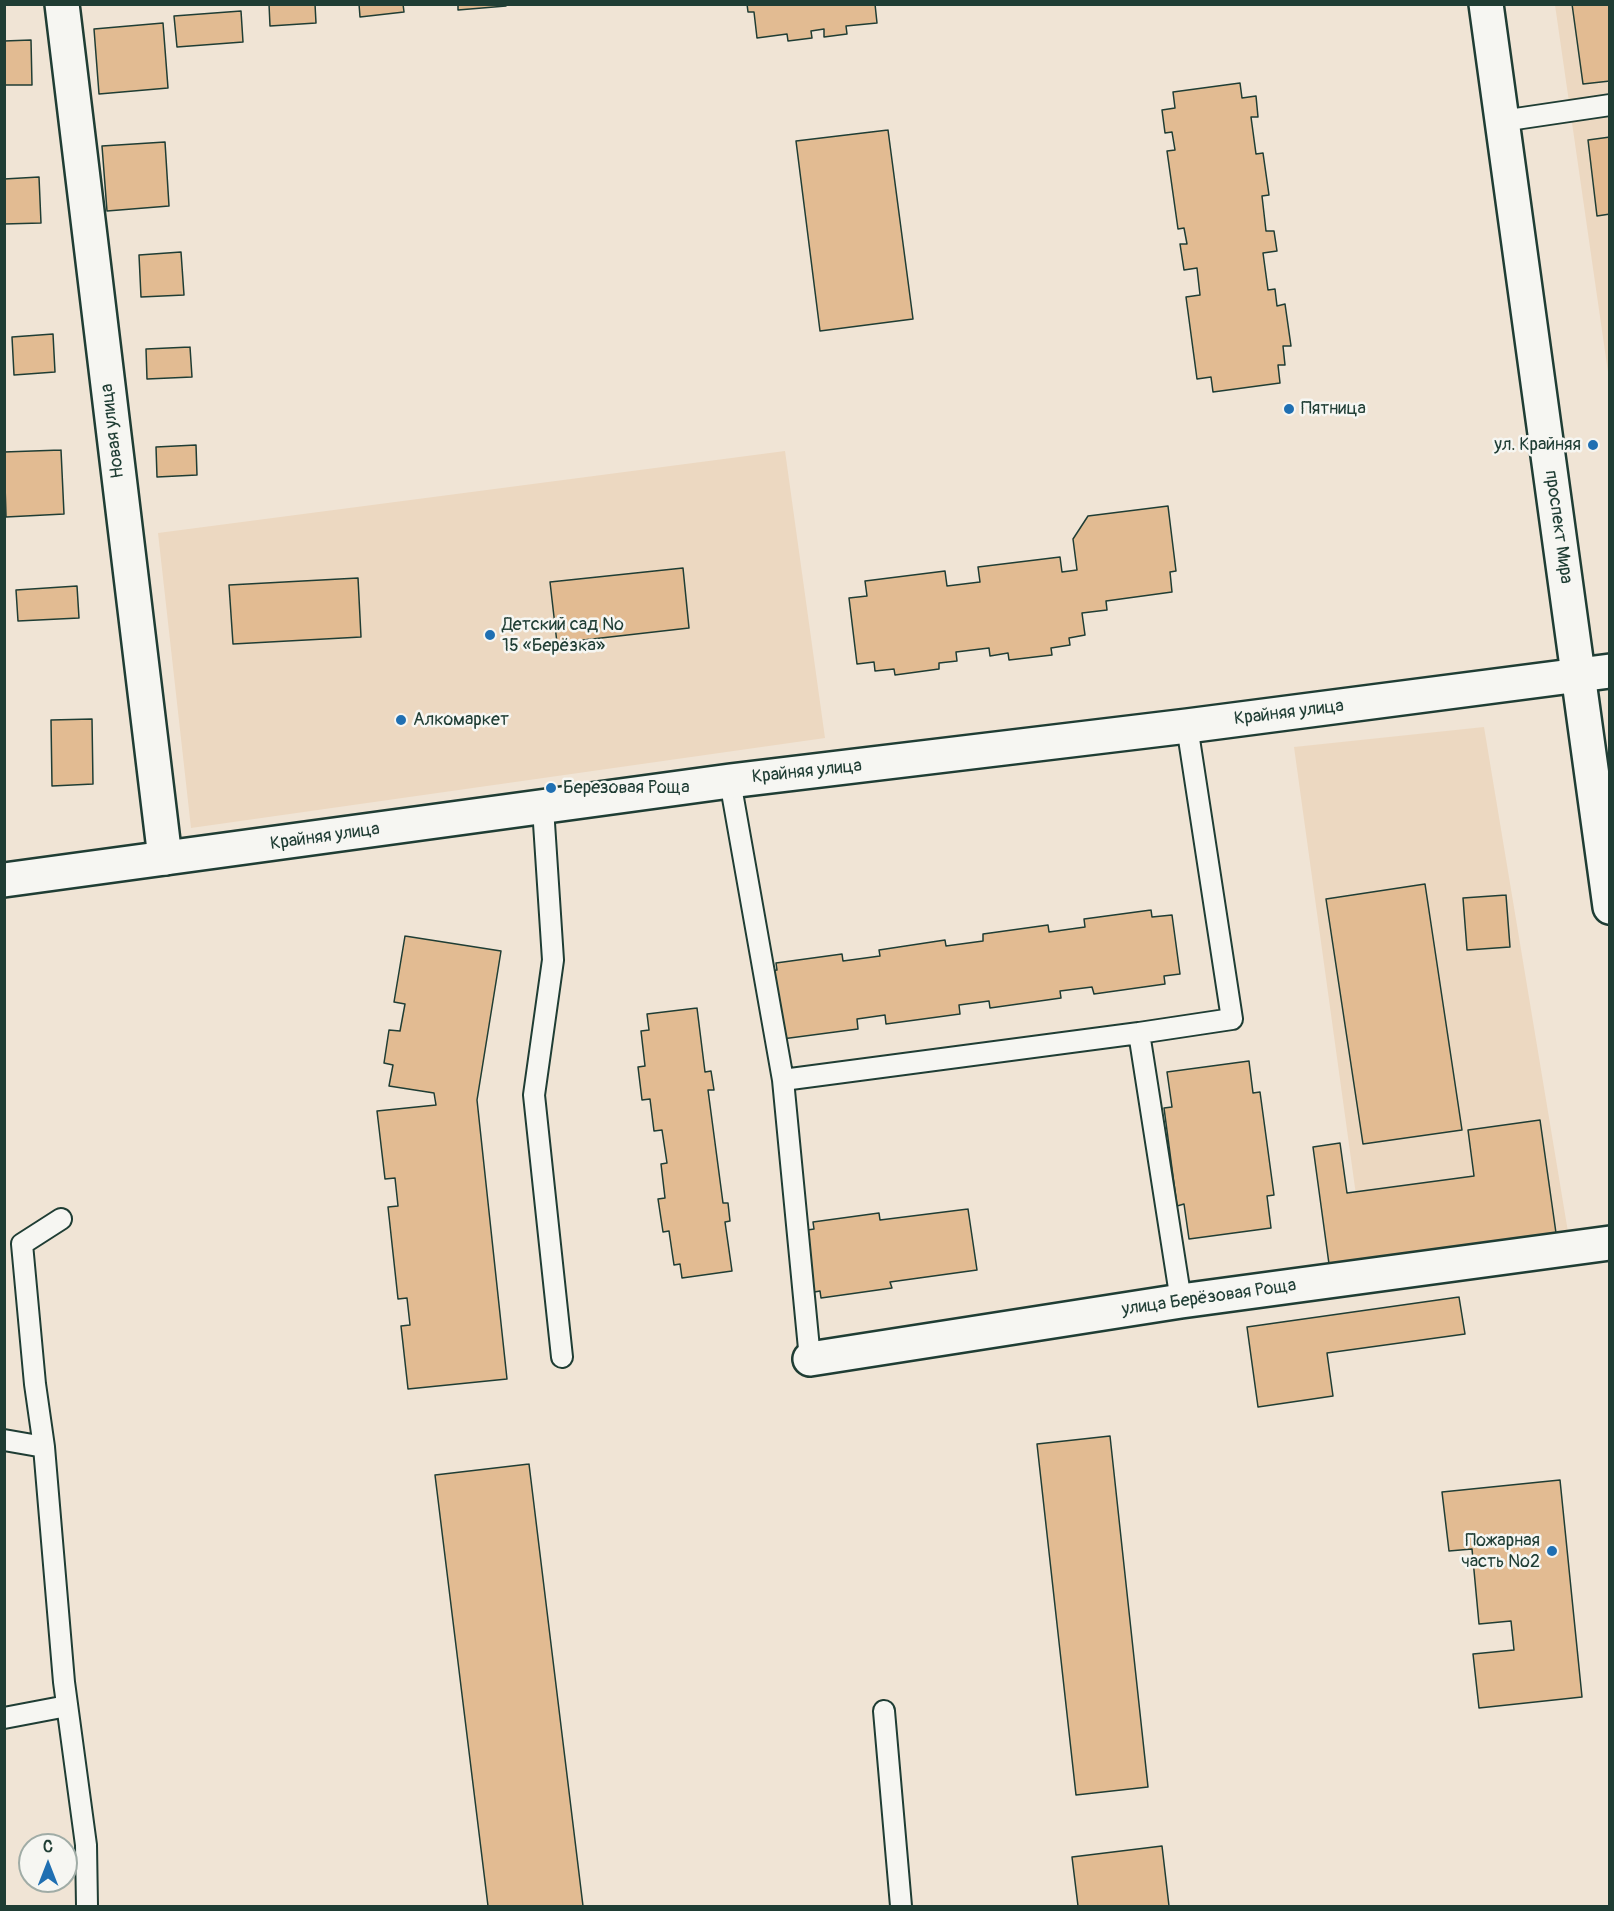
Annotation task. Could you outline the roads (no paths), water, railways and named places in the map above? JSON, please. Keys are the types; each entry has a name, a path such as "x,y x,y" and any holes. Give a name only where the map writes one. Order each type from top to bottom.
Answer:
{"street":[{"name":"Новая улица","path":"62,4 165,858"},
{"name":"проспект Мира","path":"1486,4 1502,120 1594,674 1610,907"},
{"name":"Крайняя улица","path":"4,880 730,781 1594,674"},
{"name":"улица Берёзовая Роща","path":"810,1359 1181,1301 1610,1243"}],"lane":[{"path":"1502,120 1610,105"},
{"path":"783,1080 1232,1019 1187,726"},
{"path":"730,781 783,1080 810,1359"},
{"path":"543,808 553,960 534,1095 562,1357"},
{"path":"1139,1033 1181,1301"},
{"path":"61,1219 22,1244 68,1706 86,1845 87,1906"},
{"path":"4,1440 44,1447"},
{"path":"4,1718 68,1706"},
{"path":"884,1711 901,1906"}],"place":[{"name":"Пятница","path":"1289,409"},
{"name":"ул. Крайняя","path":"1593,445"},
{"name":"Детский сад № 15 «Берёзка»","path":"490,635"},
{"name":"Алкомаркет","path":"401,720"},
{"name":"Березовая Роща","path":"551,788"},
{"name":"Пожарная часть №2","path":"1552,1551"}]}
